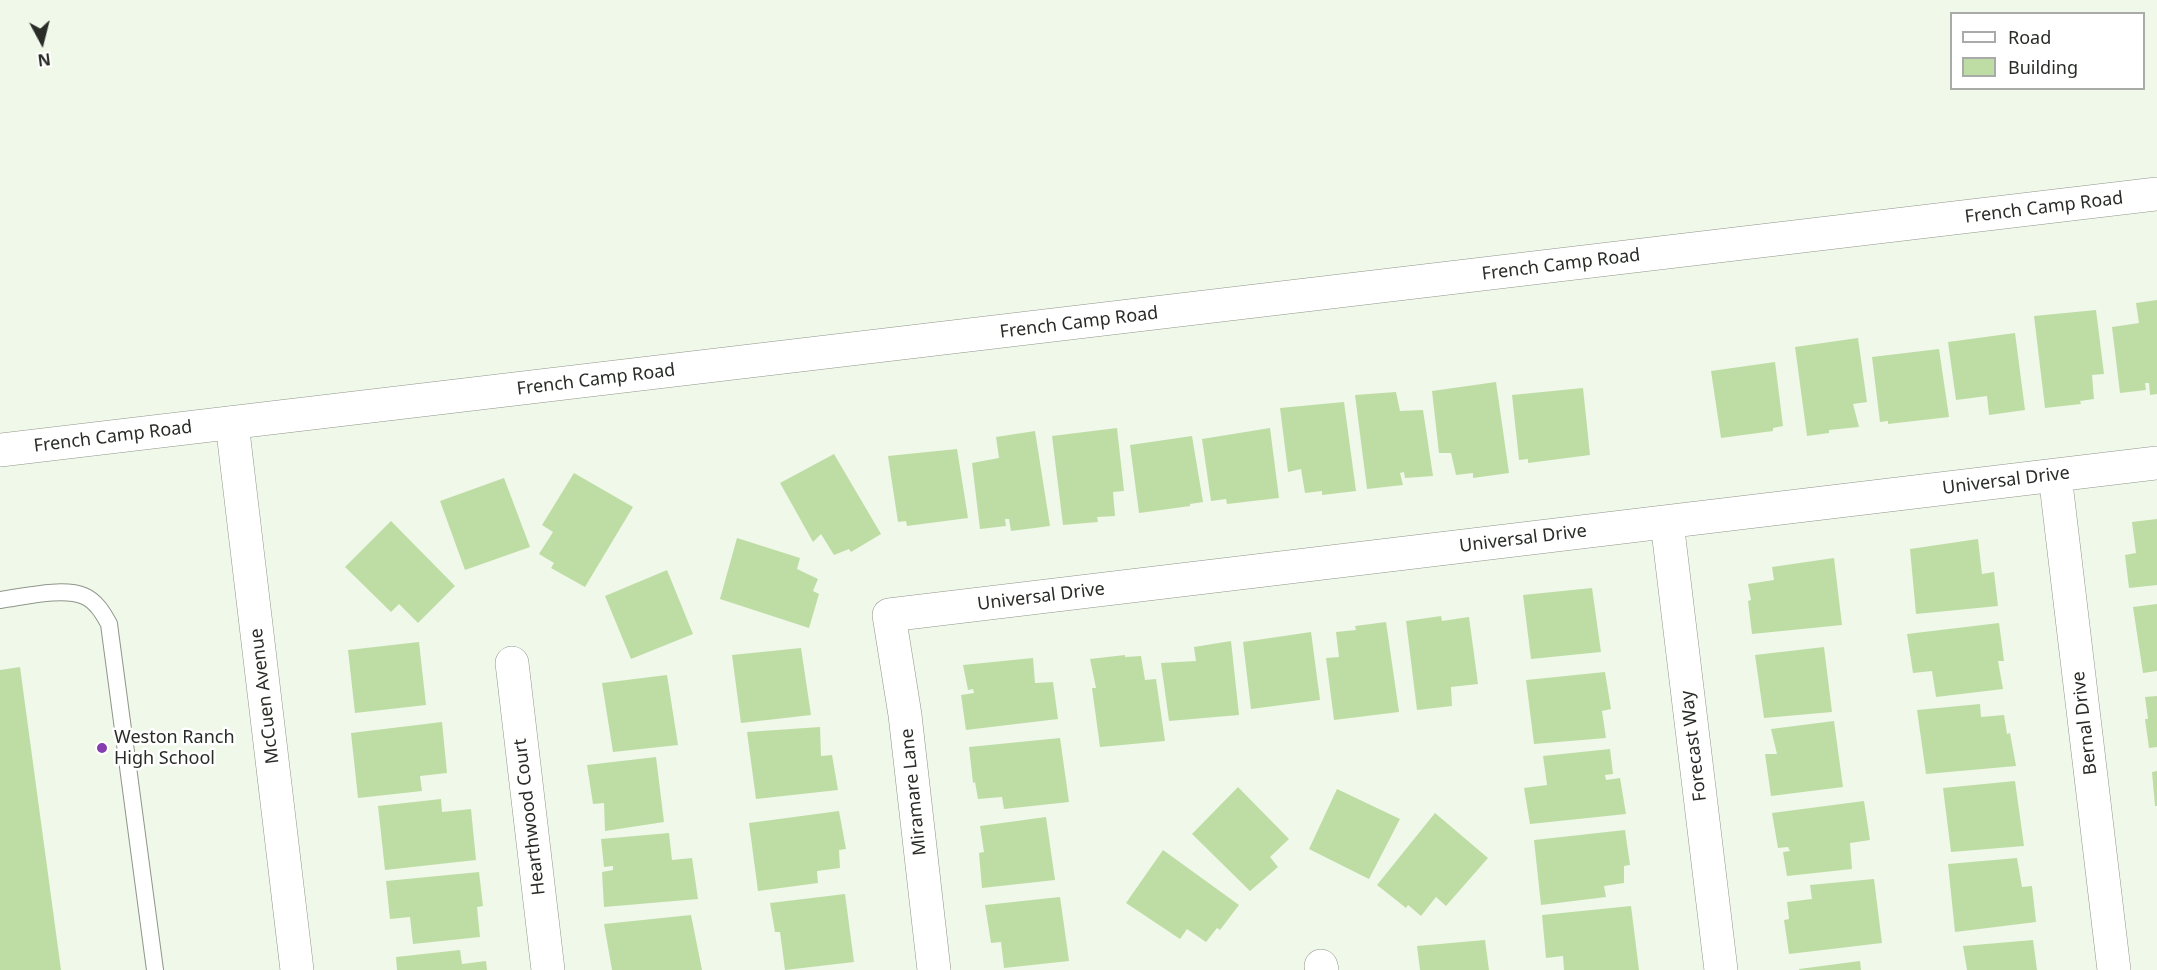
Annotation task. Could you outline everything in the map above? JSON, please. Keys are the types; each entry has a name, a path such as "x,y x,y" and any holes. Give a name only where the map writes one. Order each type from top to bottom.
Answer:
{"street":[{"name":"French Camp Road","path":"0,450 2157,194"},
{"name":"McCuen Avenue","path":"232,423 297,970"},
{"name":"Universal Drive","path":"889,615 2157,463"},
{"name":"Bernal Drive","path":"2055,475 2114,970"},
{"name":"Forecast Way","path":"1667,522 1722,970"},
{"name":"Miramare Lane","path":"889,615 905,715 934,970"},
{"name":"Hearthwood Court","path":"512,663 548,970"}],"lane":[{"path":"0,600 72,593 85,596 95,604 109,624 155,970"}],"building":[{"path":"2157,300 2157,394 2150,395 2149,383 2145,383 2146,390 2120,393 2112,327 2139,323 2136,303"},
{"path":"2096,310 2104,374 2092,375 2094,399 2080,401 2081,404 2045,408 2034,316"},
{"path":"2015,333 2025,410 1989,415 1987,396 1956,400 1948,342"},
{"path":"1858,338 1867,402 1853,404 1859,427 1829,430 1829,433 1807,436 1795,347"},
{"path":"1939,349 1949,417 1888,424 1888,421 1880,422 1872,357"},
{"path":"1775,362 1783,426 1773,428 1773,431 1721,438 1711,371"},
{"path":"1496,382 1509,473 1473,478 1473,473 1456,475 1451,453 1439,453 1432,391"},
{"path":"1583,388 1590,455 1528,463 1528,459 1519,460 1512,395"},
{"path":"1396,392 1400,411 1423,410 1433,476 1405,478 1404,472 1400,473 1403,485 1367,489 1355,395"},
{"path":"1344,402 1356,491 1322,495 1322,491 1305,493 1301,469 1288,472 1280,408"},
{"path":"1117,428 1124,491 1113,492 1115,516 1097,517 1098,522 1063,525 1052,436"},
{"path":"1270,428 1279,498 1227,504 1226,499 1211,501 1202,439"},
{"path":"1035,431 1050,526 1011,531 1009,519 1005,519 1006,526 980,529 972,463 999,458 996,437"},
{"path":"1192,436 1203,502 1139,513 1130,445"},
{"path":"957,449 968,518 907,526 906,521 898,522 888,456"},
{"path":"834,454 881,534 851,552 849,549 834,555 821,534 813,542 780,483"},
{"path":"574,473 633,507 585,587 551,568 554,563 539,554 553,532 542,525"},
{"path":"504,478 530,547 465,570 440,501"},
{"path":"2157,519 2157,585 2129,588 2125,555 2136,553 2132,522"},
{"path":"391,521 455,586 418,623 399,604 391,612 345,567"},
{"path":"737,538 800,558 797,569 818,579 813,591 819,594 809,628 720,599"},
{"path":"1978,539 1982,574 1994,572 1998,606 1916,614 1910,549"},
{"path":"1834,558 1842,625 1752,634 1748,584 1774,580 1772,567"},
{"path":"667,570 693,634 631,659 605,596"},
{"path":"1592,588 1601,652 1531,659 1523,595"},
{"path":"2157,604 2157,671 2143,673 2133,607"},
{"path":"1441,616 1442,621 1469,617 1478,684 1451,687 1452,706 1417,710 1406,621"},
{"path":"1386,622 1399,712 1334,720 1326,658 1339,657 1336,632 1356,630 1355,626"},
{"path":"1999,623 2004,661 1998,661 2003,689 1936,697 1932,671 1913,673 1907,634"},
{"path":"1311,632 1320,700 1251,709 1243,642"},
{"path":"1231,641 1239,715 1169,721 1161,663 1196,661 1194,647"},
{"path":"419,642 426,705 355,713 348,650"},
{"path":"1824,647 1832,712 1764,718 1755,655"},
{"path":"801,648 811,715 741,723 732,655"},
{"path":"1125,655 1125,657 1141,656 1145,680 1156,679 1165,741 1100,747 1092,688 1096,688 1090,659"},
{"path":"1033,658 1035,683 1053,682 1058,719 966,730 961,695 974,693 973,689 968,690 963,665"},
{"path":"20,667 61,970 0,970 0,670"},
{"path":"1605,672 1611,709 1602,711 1606,738 1534,744 1526,680"},
{"path":"667,675 678,745 613,752 602,683"},
{"path":"2157,696 2157,747 2149,748 2145,697"},
{"path":"1980,704 1981,717 2004,715 2016,766 1926,774 1917,710"},
{"path":"1834,721 1843,787 1771,796 1765,754 1777,754 1771,729"},
{"path":"442,722 447,773 420,776 422,791 358,798 351,733"},
{"path":"820,727 821,756 832,755 838,790 756,799 747,732"},
{"path":"1060,738 1069,802 1004,809 1002,797 978,799 975,782 973,783 969,747"},
{"path":"1610,749 1613,774 1605,775 1606,780 1620,778 1626,814 1530,824 1524,788 1547,785 1543,756"},
{"path":"656,757 664,822 605,831 604,803 593,804 587,765"},
{"path":"2157,771 2157,806 2155,806 2152,772"},
{"path":"2015,781 2024,846 1951,852 1943,788"},
{"path":"1238,787 1289,839 1270,857 1278,867 1250,891 1192,834"},
{"path":"1337,789 1400,819 1369,879 1309,849"},
{"path":"441,799 442,812 471,809 476,860 385,870 378,806"},
{"path":"1864,801 1870,840 1850,843 1852,869 1787,876 1783,852 1790,851 1788,847 1778,848 1772,813"},
{"path":"839,811 846,849 839,850 840,868 817,871 818,883 758,891 749,823"},
{"path":"1435,813 1488,858 1446,906 1436,897 1421,916 1408,905 1406,908 1377,885"},
{"path":"1046,817 1055,880 982,888 979,853 984,852 980,826"},
{"path":"1625,830 1630,865 1624,866 1624,883 1604,886 1606,897 1541,905 1534,840"},
{"path":"669,833 672,860 692,858 698,899 604,907 602,872 613,870 613,866 604,867 601,839"},
{"path":"1163,850 1239,905 1220,930 1217,928 1206,942 1187,929 1180,939 1126,903"},
{"path":"2017,858 2022,887 2032,886 2036,922 1955,932 1948,864"},
{"path":"479,872 483,906 477,907 480,937 413,944 410,917 390,919 386,881"},
{"path":"1874,879 1882,943 1789,954 1784,920 1789,919 1787,902 1812,899 1810,885"},
{"path":"845,894 854,962 785,970 780,932 775,932 770,903"},
{"path":"1060,897 1069,961 1004,968 1001,942 991,943 985,905"},
{"path":"1631,906 1639,970 1564,970 1563,956 1546,958 1542,915"},
{"path":"691,915 702,970 612,970 604,924"},
{"path":"1485,940 1489,970 1420,970 1417,946"},
{"path":"2033,940 2037,970 1967,970 1963,946"},
{"path":"460,950 462,964 486,961 487,970 397,970 396,957"},
{"path":"1860,961 1861,970 1799,970 1799,969"}],"place":[{"name":"Weston Ranch High School","path":"102,748"}]}
